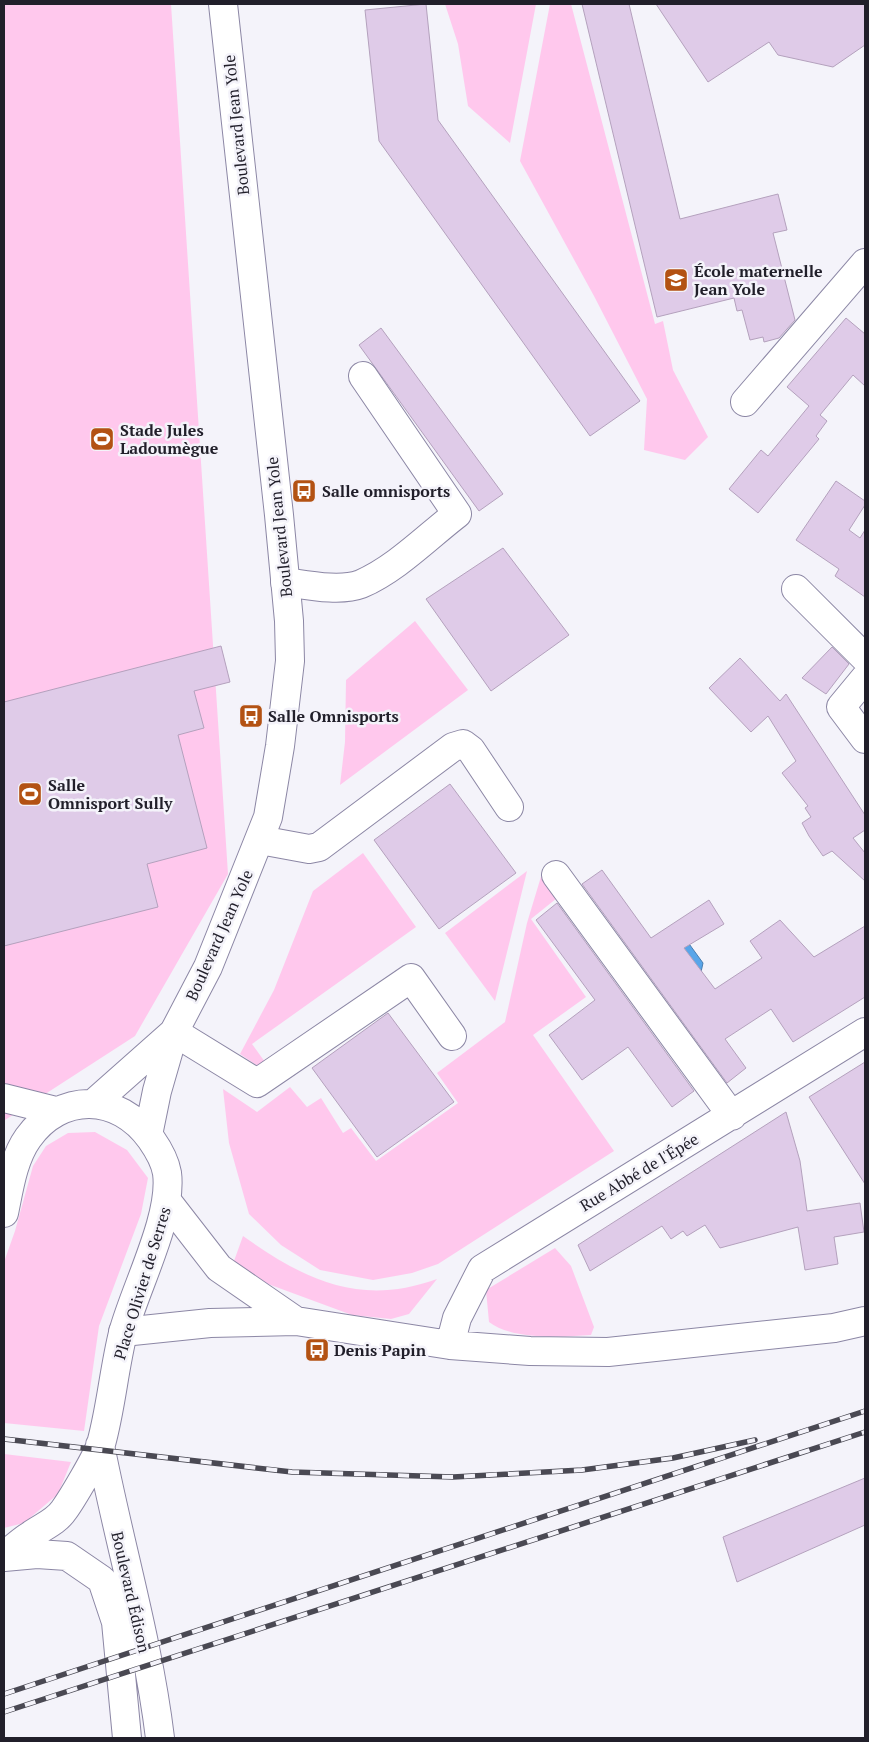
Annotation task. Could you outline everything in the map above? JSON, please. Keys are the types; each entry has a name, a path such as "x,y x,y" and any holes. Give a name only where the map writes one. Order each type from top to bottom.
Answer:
{"main road":[{"name":"Boulevard Jean Yole","path":"148,1135 157,1090 174,1032 208,967 268,817 280,746 290,661 285,582 223,4"},
{"path":"744,402 865,263"},
{"path":"285,582 326,588 360,584 392,565 456,514 363,376"},
{"path":"796,589 865,658"},
{"path":"865,678 841,706 865,739"},
{"path":"260,840 309,849 319,847 453,747 463,744 471,750 509,806"},
{"path":"556,875 732,1116"},
{"path":"174,1032 257,1083 411,978 452,1036"},
{"name":"Boulevard Jean Yole","path":"94,1104 174,1032"},
{"name":"Rue Abbé de l'Épée","path":"450,1345 457,1318 482,1269 558,1220 732,1116 865,1032"},
{"path":"4,1098 56,1111"},
{"name":"Place Olivier de Serres","path":"4,1213 8,1167 26,1139 38,1125 56,1111 75,1104 109,1106 125,1114 148,1135 159,1151 167,1172 167,1201 123,1332 100,1445 63,1511 48,1525 30,1535 4,1556"},
{"path":"167,1201 219,1268 296,1322"},
{"path":"123,1332 210,1323 296,1322 450,1345 530,1351 608,1352 834,1328 865,1321"},
{"name":"Boulevard Édison","path":"100,1445 124,1562 136,1604 160,1738"},
{"name":"Boulevard Édison","path":"4,1556 36,1554 67,1556 102,1580 116,1622 128,1738"}],"shaded area":[{"name":"Stade Jules Ladoumègue","path":"4,4 171,4 228,874 135,1036 5,1120"},
{"path":"445,4 536,4 510,143 468,106 458,44"},
{"path":"550,4 571,4 655,324 663,321 673,370 708,437 685,460 644,450 647,399 594,296 520,161"},
{"path":"415,621 468,690 340,785 345,742 346,680"},
{"path":"363,853 416,927 252,1044 265,1062 261,1068 240,1054 274,990 313,891"},
{"path":"543,870 562,894 531,919 586,997 533,1035 614,1151 438,1264 412,1273 373,1280 320,1270 281,1245 249,1214 229,1143 223,1089 257,1112 290,1087 307,1107 321,1098 343,1133 351,1128 376,1161 458,1103 437,1073 505,1022 527,923"},
{"path":"527,871 495,1001 445,933"},
{"path":"95,1132 127,1150 148,1178 141,1214 99,1326 84,1431 4,1423 4,1262 15,1231 33,1166 46,1146 68,1133"},
{"path":"243,1236 289,1265 334,1285 358,1289 383,1290 409,1287 437,1279 409,1314 391,1319 352,1315 268,1284 234,1261"},
{"path":"555,1248 571,1266 594,1327 591,1335 552,1337 524,1335 499,1328 489,1322 486,1290"},
{"path":"4,1454 71,1462 58,1494 24,1523 4,1528"}],"water":[{"path":"679,930 703,963 701,972 690,973"}],"building":[{"path":"426,4 438,120 640,401 590,436 379,141 365,10"},
{"path":"582,4 629,4 680,219 778,194 787,230 773,233 795,320 779,338 764,342 763,337 750,340 742,310 737,311 734,298 657,317"},
{"path":"656,4 865,4 865,45 833,67 778,55 769,42 708,82"},
{"path":"846,318 865,334 865,386 853,375 820,415 827,421 816,436 819,439 758,513 729,489 761,450 768,456 809,406 787,387"},
{"path":"381,328 503,494 479,511 359,345"},
{"path":"836,481 865,501 865,505 849,530 860,538 865,530 865,597 835,576 839,569 796,540"},
{"path":"503,548 569,635 491,691 426,599"},
{"path":"221,646 230,682 194,691 204,728 178,735 207,848 147,864 158,907 4,946 4,702"},
{"path":"832,647 849,664 826,694 802,678"},
{"path":"740,658 780,701 786,694 865,815 865,830 853,838 865,853 865,881 832,851 823,856 809,836 802,823 811,817 805,808 808,806 782,773 796,761 768,716 751,732 709,688"},
{"path":"450,784 516,873 439,929 374,840"},
{"path":"602,870 651,938 709,900 724,924 684,948 715,989 762,958 750,941 780,920 814,957 865,926 865,997 793,1042 771,1009 725,1039 746,1068 727,1083 582,884"},
{"path":"557,903 694,1091 672,1107 628,1047 582,1080 549,1035 595,1000 536,920"},
{"path":"388,1013 454,1102 377,1157 312,1068"},
{"path":"865,1062 865,1184 809,1097"},
{"path":"786,1112 800,1161 807,1211 860,1203 864,1232 834,1237 838,1264 805,1270 798,1227 720,1248 705,1225 687,1236 683,1231 671,1239 662,1226 590,1271 578,1245"},
{"path":"865,1478 865,1525 737,1582 723,1537"}],"railway":[{"path":"4,1694 865,1411"},
{"path":"4,1712 865,1432"},
{"path":"4,1439 292,1472 453,1477 582,1470 673,1458 755,1440"}],"place":[{"name":"École maternelle Jean Yole","path":"676,280"},
{"name":"Stade Jules Ladoumègue","path":"102,439"},
{"name":"Salle omnisports","path":"304,491"},
{"name":"Salle Omnisports","path":"251,716"},
{"name":"Salle Omnisport Sully","path":"30,794"},
{"name":"Denis Papin","path":"317,1350"}]}
